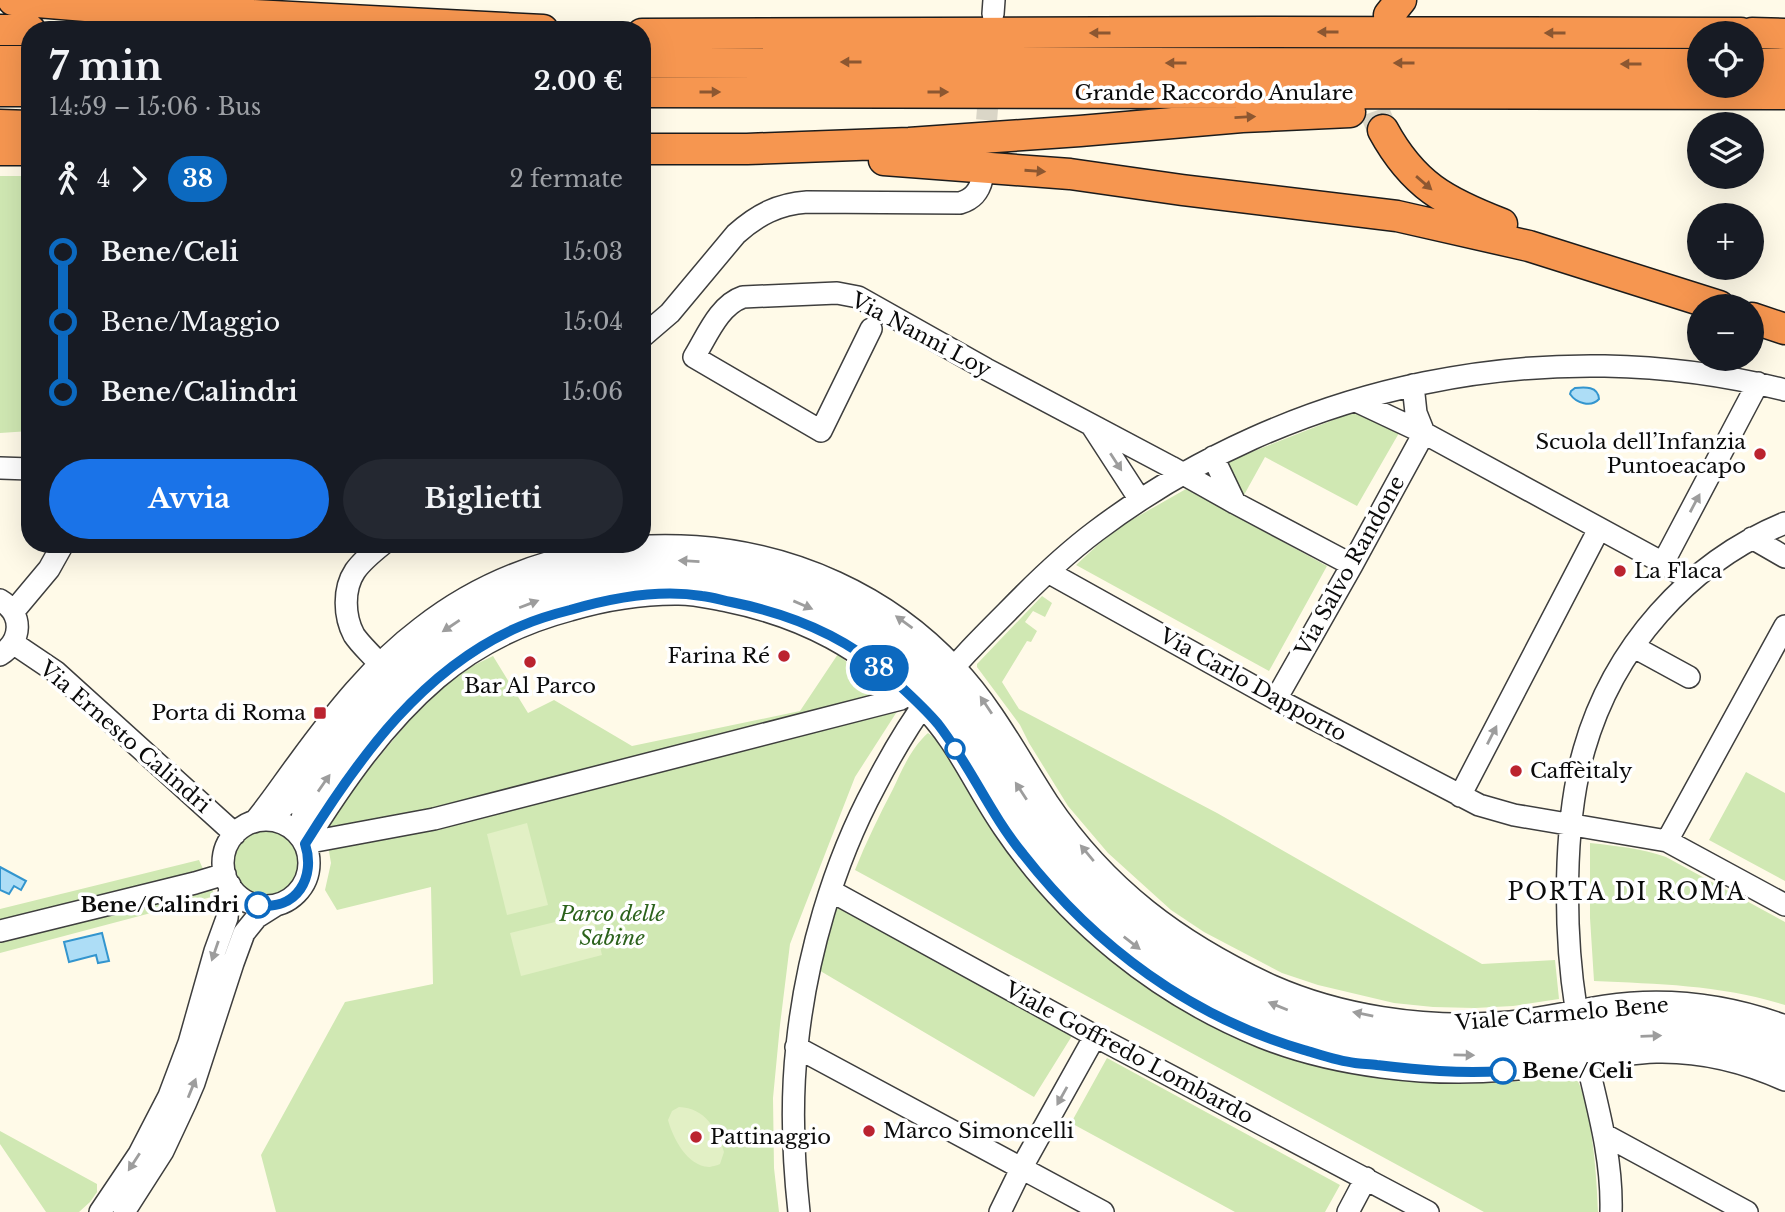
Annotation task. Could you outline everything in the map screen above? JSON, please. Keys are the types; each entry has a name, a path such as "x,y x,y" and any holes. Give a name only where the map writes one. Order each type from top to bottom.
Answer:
{"highway":[{"path":"13,0 369,21"},
{"path":"0,30 21,30"},
{"path":"651,34 1687,33"},
{"path":"1764,33 1785,34"},
{"path":"0,61 21,61"},
{"name":"Grande Raccordo Anulare","path":"651,62 1687,64"},
{"path":"1764,64 1785,64"},
{"path":"0,91 21,91"},
{"name":"Grande Raccordo Anulare","path":"651,92 1687,93"},
{"name":"Grande Raccordo Anulare","path":"1764,94 1785,94"},
{"path":"651,149 747,149 908,143 1242,117 1400,110 1614,110 1701,98"},
{"path":"0,125 21,126"},
{"path":"1382,130 1406,166 1447,201 1681,293"},
{"path":"747,149 1070,174 1397,216 1504,240 1687,295"},
{"path":"0,150 21,150"},
{"path":"1264,200 1508,255 1687,315"},
{"path":"1764,322 1785,329"},
{"path":"1764,342 1785,349"}],"street":[{"path":"651,329 670,313 736,234 746,225 782,205 807,202 960,203 976,194 982,179"},
{"name":"Via Nanni Loy","path":"871,329 821,431 694,356 723,310 737,299 848,294 858,297 986,369 1352,565"},
{"path":"799,1212 794,1150 796,1047 810,965 831,891 854,831 903,737 939,686 991,628 1048,572 1091,536 1140,500 1213,457 1294,422 1413,385 1507,369 1575,365 1686,372 1785,390"},
{"path":"1663,563 1758,383"},
{"path":"1413,385 1415,406 1424,433"},
{"path":"1356,401 1424,433 1663,563 1690,581"},
{"name":"Via Nanni Loy","path":"1091,424 1140,500"},
{"name":"Via Salvo Randone","path":"1276,699 1424,433"},
{"path":"1213,457 1235,503"},
{"path":"0,468 21,469"},
{"path":"1611,1212 1605,1135 1582,1035 1571,963 1569,916 1572,825 1580,767 1591,729 1607,692 1634,647 1661,611 1690,581 1721,557 1752,538 1785,523"},
{"path":"1460,796 1599,529"},
{"path":"1752,538 1785,557"},
{"name":"Via Ernesto Calindri","path":"58,553 49,569 7,606 17,622 17,633 7,649 56,672 235,834"},
{"path":"373,553 353,574 347,594 347,614 351,629 376,660"},
{"name":"Viale Carmelo Bene","path":"259,821 278,812 293,796 352,718 391,674 444,631 498,598 523,587 589,569 645,561 708,563 778,587 828,597 905,645 939,686 966,705 1021,790 1055,854 1080,870 1125,915 1189,962 1233,987 1287,1010 1352,1028 1397,1051"},
{"name":"Via Carlo Dapporto","path":"1048,572 1276,699 1479,805 1502,813 1667,841 1785,905"},
{"name":"Viale Carmelo Bene","path":"305,844 301,825 305,810 374,718 432,661 489,622 528,604 580,587 628,579 658,577 705,580 749,587 778,587"},
{"name":"Viale Carmelo Bene","path":"778,587 807,625 845,645 882,670 979,695 1063,824 1120,890 1176,933 1206,952 1278,989 1353,1012 1447,1025 1540,1018 1582,1035"},
{"path":"1667,841 1785,626"},
{"path":"1634,647 1689,677"},
{"name":"Viale Carmelo Bene","path":"939,686 940,727 1020,852 1060,899 1090,929 1135,965 1184,998 1275,1042 1354,1063 1397,1051 1494,1055 1582,1035 1686,1037 1785,1026"},
{"path":"305,844 434,819 901,699"},
{"path":"100,1212 139,1154 169,1096 189,1043 227,918 225,853 229,843 244,827 259,821 276,821 298,833 305,844 309,856 305,881 298,892 257,917 244,933 186,1104 163,1151 124,1212"},
{"path":"1020,852 1055,854 1063,824"},
{"path":"227,879 238,895 250,902 262,906 276,905"},
{"path":"0,930 195,883 227,879"},
{"name":"Viale Goffredo Lombardo","path":"831,891 1095,1036 1428,1212"},
{"name":"Viale Carmelo Bene","path":"1582,1035 1605,1006 1650,1002 1700,1005 1726,1034 1748,1066 1785,1080"},
{"path":"1397,1051 1410,1022"},
{"name":"Viale Carmelo Bene","path":"1726,1034 1785,1044"},
{"name":"Viale Carmelo Bene","path":"1726,1034 1785,1062"},
{"path":"1000,1212 1095,1036"},
{"path":"796,1047 1103,1212"},
{"path":"1605,1135 1747,1212"},
{"path":"1348,1212 1366,1178"}],"green space":[{"path":"0,176 21,176 21,432 0,433"},
{"path":"1356,411 1399,433 1357,506 1265,457 1244,495 1226,462"},
{"path":"1186,489 1327,566 1269,671 1076,565 1128,522"},
{"path":"1042,596 1052,603 1045,617 1033,611 1025,622 1037,631 1031,642 1027,641 1002,682 1019,709 1217,813 1482,964 1555,960 1559,999 1475,1008 1394,1003 1318,985 1282,973 1204,932 1171,910 1108,853 1068,806 1020,725 977,667"},
{"name":"Parco delle Sabine","path":"838,654 898,710 855,777 790,944 773,1098 774,1168 779,1212 276,1212 261,1155 345,1002 433,984 431,887 337,910 325,890 331,863 325,828 358,782 409,721 458,673 493,656 528,713 554,700 632,746 800,711"},
{"path":"928,733 936,739 951,761 1020,868 1054,908 1130,975 1159,994 1345,1071 1419,1082 1459,1084 1526,1081 1574,1074 1589,1121 1598,1212 1484,1212 855,870 904,767"},
{"path":"1746,772 1785,793 1785,881 1709,840"},
{"path":"527,823 548,905 507,915 487,834"},
{"path":"261,830 273,830 285,835 295,845 300,863 298,876 285,891 273,896 261,896 249,891 239,881 234,869 234,857 239,845 249,835"},
{"path":"1590,843 1638,849 1666,857 1785,922 1785,1005 1714,989 1594,981 1590,918"},
{"path":"199,860 215,896 0,953 0,909"},
{"path":"842,904 1075,1031 1034,1097 817,969 836,906"},
{"path":"592,913 602,955 521,976 510,933"},
{"path":"1107,1058 1340,1185 1325,1212 1235,1212 1071,1123"},
{"name":"Pattinaggio","path":"679,1107 696,1111 709,1121 724,1152 720,1164 709,1167 701,1165 682,1150 668,1120 672,1111"},
{"path":"0,1131 97,1184 97,1192 90,1202 79,1212 46,1212 0,1144"}],"water":[{"path":"1575,388 1594,390 1599,399 1588,404 1580,402 1570,394"},
{"path":"0,867 26,881 21,890 14,886 9,894 0,890"},
{"path":"102,933 109,961 98,963 96,955 69,962 64,942"}],"tunnel":[{"path":"1368,67 1371,99 1383,130"},
{"path":"984,151 990,79"}],"bus line":[{"name":"38","path":"258,905 276,905 298,892 309,869 305,844 343,784 415,697 468,655 521,626 592,604 634,596 674,593 704,596 762,609 807,625 865,657 882,670 923,706 940,727 1020,852 1057,895 1113,948 1184,998 1275,1042 1323,1056 1405,1069 1503,1071"}],"place":[{"name":"Scuola dell’Infanzia Puntoeacapo","path":"1760,454"},
{"name":"La Flaca","path":"1620,571"},
{"name":"Farina Ré","path":"784,656"},
{"name":"Bar Al Parco","path":"530,662"},
{"name":"Porta di Roma","path":"320,713"},
{"name":"Caffèitaly","path":"1516,771"},
{"name":"Bene/Calindri","path":"258,905"},
{"name":"Bene/Celi","path":"1503,1071"},
{"name":"Marco Simoncelli","path":"869,1131"},
{"name":"Pattinaggio","path":"696,1137"}],"district":[{"name":"PORTA DI ROMA","path":"1627,892"}]}
